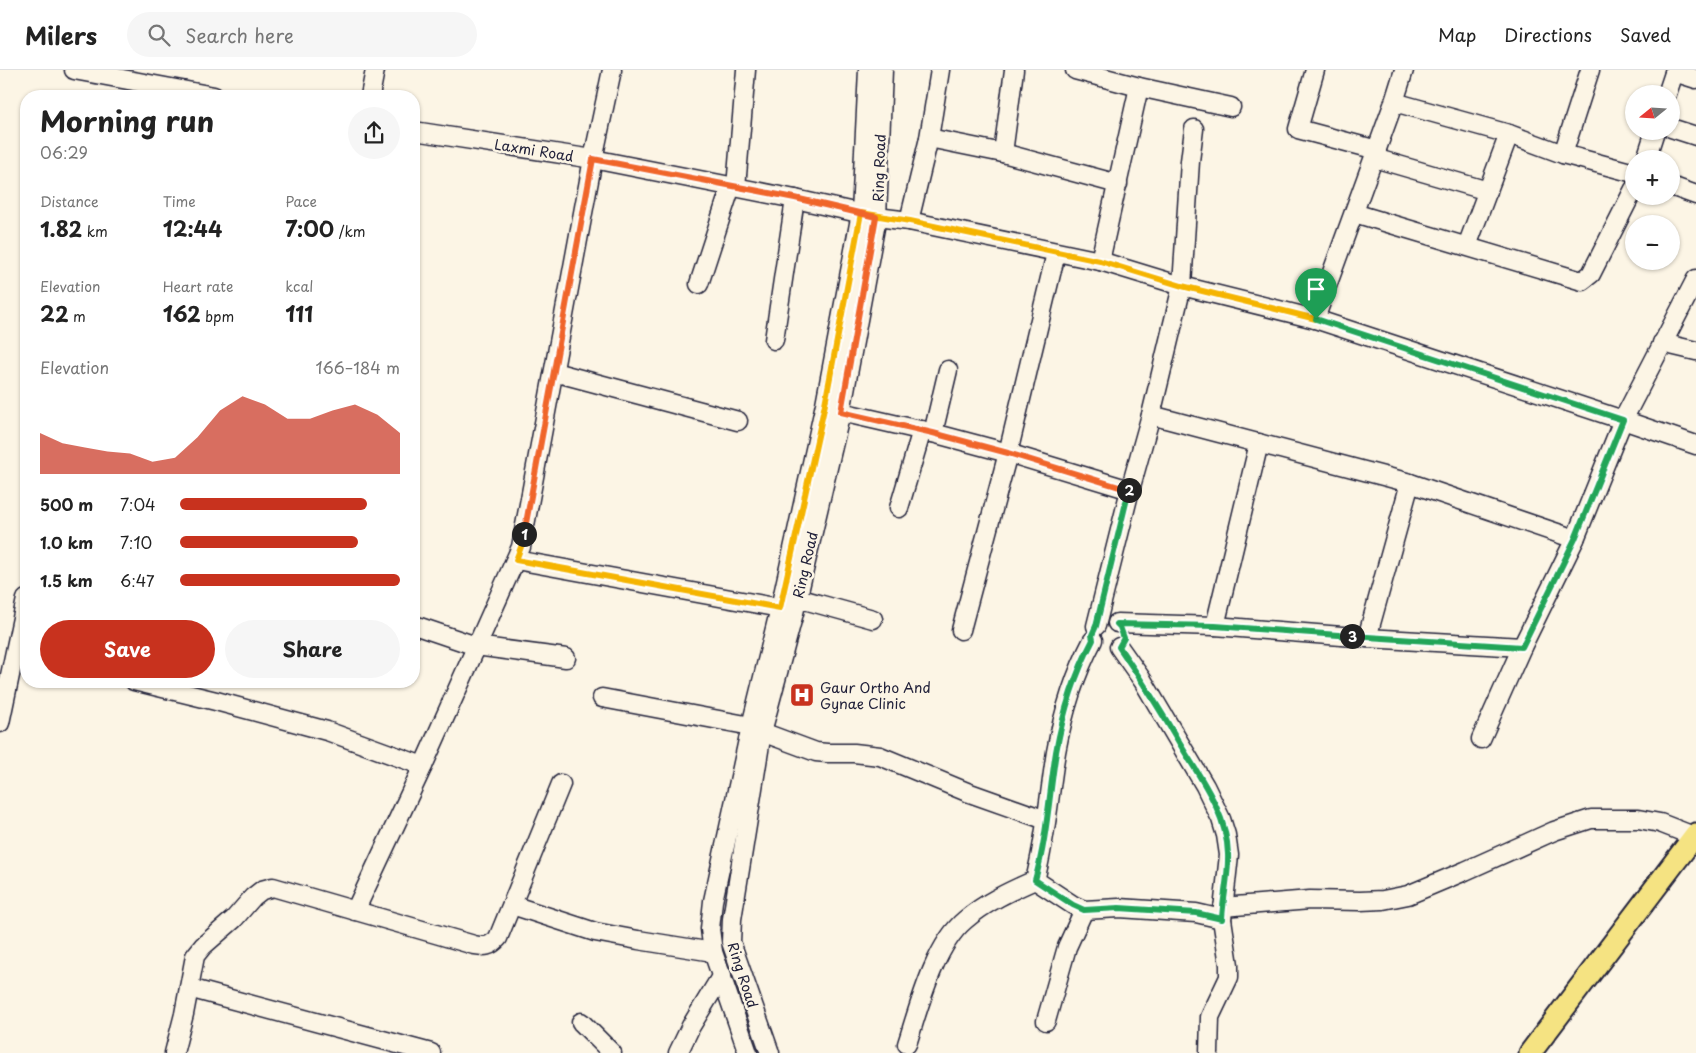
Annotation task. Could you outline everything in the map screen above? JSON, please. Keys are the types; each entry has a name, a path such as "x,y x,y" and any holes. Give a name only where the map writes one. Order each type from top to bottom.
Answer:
{"main road":[{"path":"1530,1053 1695,836"}],"street":[{"path":"74,70 178,90"},
{"path":"371,90 375,70"},
{"path":"355,911 423,766 521,547 593,159 612,70"},
{"path":"698,284 733,187 746,70"},
{"name":"Ring Road","path":"748,1053 713,952 710,929 713,901 756,729 780,608 869,215 868,70"},
{"name":"Ring Road","path":"770,1053 731,942 736,890 756,729 797,598 841,412 869,215 883,70"},
{"path":"910,221 929,138 940,70"},
{"path":"1003,153 1014,70"},
{"path":"1075,70 1117,75 1140,87 1231,106"},
{"path":"1315,70 1298,129 1488,191"},
{"path":"1316,319 1376,154 1404,70"},
{"path":"1562,154 1590,70"},
{"path":"1670,85 1674,71 1696,79"},
{"path":"1100,261 1140,87"},
{"path":"1394,102 1508,134 1562,154 1625,171"},
{"path":"907,1044 934,966 947,943 963,922 985,905 1035,880 1041,858 1056,751 1069,695 1094,633 1130,490 1151,416 1182,286 1190,161 1194,129"},
{"path":"1680,131 1696,136"},
{"name":"Laxmi Road","path":"420,132 593,159 795,198 869,215 910,221 1100,261 1182,286 1316,319 1623,420 1696,446"},
{"path":"1468,246 1508,134"},
{"path":"929,138 1003,153 1118,184"},
{"path":"1680,189 1696,195"},
{"path":"774,340 795,198"},
{"path":"1354,213 1582,281 1591,274 1626,205"},
{"path":"961,630 1008,453 1056,252"},
{"path":"1481,740 1522,647 1575,539 1623,420 1696,279"},
{"path":"1662,343 1696,351"},
{"path":"899,508 928,432 948,370"},
{"path":"554,372 738,421"},
{"path":"841,412 1008,453 1130,490"},
{"path":"1151,416 1410,483 1575,539"},
{"path":"1215,626 1259,443"},
{"path":"1367,638 1410,483"},
{"path":"516,560 780,608"},
{"path":"797,598 873,620"},
{"path":"1117,624 1124,638 1119,647 1111,652 1101,651 1094,645 1094,633 1104,621 1117,624 1215,626 1367,638 1522,647"},
{"path":"420,627 476,646 566,658"},
{"path":"1119,647 1143,682 1196,770 1221,819 1226,835 1229,855 1222,913 1229,977 1210,1017 1208,1053"},
{"path":"0,723 20,662"},
{"path":"163,688 328,732 423,766"},
{"path":"602,698 756,729 816,752 880,756 967,792 1046,820"},
{"path":"174,1053 195,956 203,946 234,919 253,897 262,890 273,887 485,947 493,944 498,938 561,784"},
{"path":"1035,880 1084,910 1119,908 1222,913 1310,900 1375,900 1408,895 1465,872 1554,831 1591,819 1638,819 1660,823 1695,836"},
{"path":"512,905 595,932 713,952"},
{"path":"1046,1022 1067,947 1084,910"},
{"path":"678,1053 691,1026 722,975"},
{"path":"189,988 431,1053"},
{"path":"581,1022 612,1053"}],"place":[{"name":"Gaur Ortho And Gynae Clinic","path":"802,695"}],"route":[{"path":"1316,319 1182,286 1100,261 910,221 876,217 861,213 825,404 780,608 516,560 521,547 593,159 795,198 876,217 841,412 933,433 1008,453 1130,490 1096,626 1093,630 1093,640 1084,656 1069,695 1062,721 1041,858 1035,880 1084,910 1119,908 1196,913 1222,919 1229,855 1221,819 1205,786 1143,682 1119,647 1124,638 1123,632 1117,624 1215,626 1367,638 1522,647 1575,539 1623,420 1316,319"}]}
